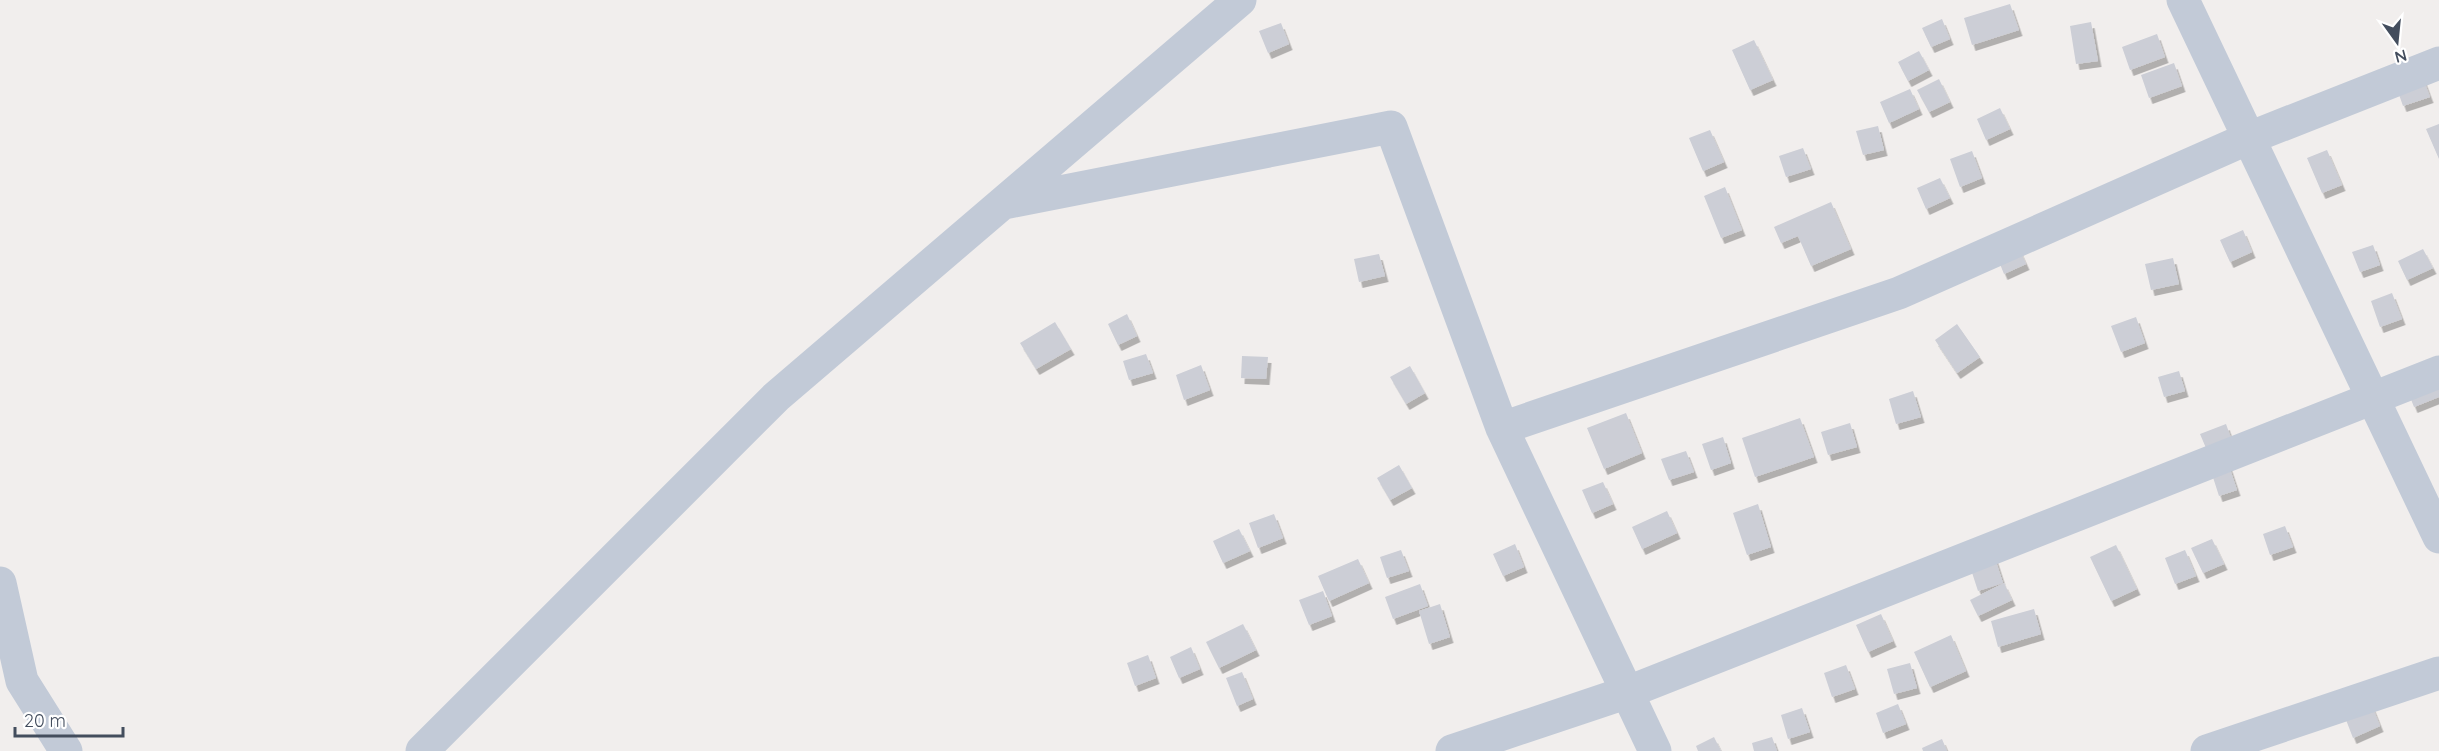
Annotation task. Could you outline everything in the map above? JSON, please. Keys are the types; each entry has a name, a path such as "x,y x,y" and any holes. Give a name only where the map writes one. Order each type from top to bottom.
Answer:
{"street":[{"path":"422,751 776,397 1240,0"},
{"path":"2183,0 2375,398 2439,537"},
{"path":"1502,428 1899,293 2249,138 2439,63"},
{"path":"1002,204 1391,126 1502,428 1655,751"},
{"path":"1452,751 1628,692 2439,372"},
{"path":"0,583 22,681 66,751"},
{"path":"2207,751 2439,673"}],"building":[{"path":"2010,4 2019,30 1972,45 1964,18"},
{"path":"1942,19 1950,39 1931,47 1922,28"},
{"path":"2091,22 2098,61 2076,64 2070,26"},
{"path":"1281,23 1289,44 1268,53 1259,31"},
{"path":"2157,34 2165,57 2130,70 2122,47"},
{"path":"1754,40 1773,80 1750,90 1732,50"},
{"path":"1919,51 1929,70 1908,81 1898,62"},
{"path":"2174,63 2182,86 2149,98 2141,75"},
{"path":"2421,73 2430,97 2403,106 2395,83"},
{"path":"1939,79 1950,102 1929,112 1917,90"},
{"path":"1910,89 1919,109 1889,123 1880,102"},
{"path":"2000,108 2010,129 1986,140 1977,119"},
{"path":"2439,124 2439,159 2426,129"},
{"path":"1878,126 1884,150 1863,155 1856,131"},
{"path":"1710,130 1724,162 1703,171 1689,138"},
{"path":"1803,148 1811,169 1786,177 1779,156"},
{"path":"2327,150 2342,185 2322,193 2307,158"},
{"path":"1972,151 1982,178 1960,187 1950,159"},
{"path":"1940,178 1950,198 1926,209 1917,188"},
{"path":"1725,187 1742,230 1721,238 1704,196"},
{"path":"1831,202 1851,249 1811,266 1798,236 1781,243 1774,227"},
{"path":"2243,230 2252,252 2230,262 2220,240"},
{"path":"2015,240 2026,264 2004,274 1994,249"},
{"path":"2373,245 2380,265 2360,272 2352,252"},
{"path":"2423,249 2433,268 2407,280 2398,261"},
{"path":"1379,254 1385,276 1359,282 1354,259"},
{"path":"2173,258 2179,284 2151,290 2145,264"},
{"path":"2392,293 2402,319 2380,327 2371,301"},
{"path":"1127,314 1137,336 1118,345 1108,324"},
{"path":"2136,317 2145,343 2121,352 2111,326"},
{"path":"1055,322 1071,349 1036,369 1020,343"},
{"path":"1957,324 1980,357 1957,373 1935,340"},
{"path":"1146,354 1153,373 1129,380 1123,361"},
{"path":"1242,356 1268,357 1266,379 1241,378"},
{"path":"1201,365 1210,390 1184,400 1176,375"},
{"path":"1410,366 1425,393 1406,404 1390,377"},
{"path":"2439,370 2439,397 2414,407 2405,384"},
{"path":"2179,371 2185,391 2164,397 2158,377"},
{"path":"1913,391 1921,417 1896,424 1889,399"},
{"path":"1626,413 1642,453 1604,469 1587,428"},
{"path":"1800,418 1814,457 1755,477 1742,438"},
{"path":"1850,423 1857,447 1828,455 1821,432"},
{"path":"2226,424 2231,438 2206,448 2200,434"},
{"path":"1723,437 1731,463 1711,470 1702,444"},
{"path":"1686,451 1694,472 1669,480 1661,459"},
{"path":"2228,463 2237,490 2219,496 2210,468"},
{"path":"1399,465 1412,488 1390,500 1377,478"},
{"path":"1603,482 1613,504 1592,513 1582,490"},
{"path":"1758,504 1771,547 1747,555 1733,513"},
{"path":"1667,511 1677,533 1642,549 1632,527"},
{"path":"1274,514 1283,538 1258,548 1249,523"},
{"path":"2285,526 2293,547 2270,555 2263,534"},
{"path":"1239,529 1250,551 1223,563 1213,541"},
{"path":"2212,539 2224,564 2203,573 2191,548"},
{"path":"1989,540 2003,583 1978,591 1964,548"},
{"path":"1515,544 1524,567 1503,576 1493,554"},
{"path":"2116,545 2137,589 2111,601 2090,557"},
{"path":"1401,550 1409,571 1387,578 1380,557"},
{"path":"2185,550 2196,576 2175,584 2165,558"},
{"path":"1358,559 1369,583 1329,601 1318,576"},
{"path":"2004,583 2012,600 1978,616 1970,600"},
{"path":"1420,584 1428,606 1393,619 1385,597"},
{"path":"1323,591 1332,616 1309,625 1299,600"},
{"path":"1440,604 1450,637 1429,644 1419,611"},
{"path":"2034,609 2041,634 1998,647 1991,621"},
{"path":"1881,614 1893,641 1868,652 1856,625"},
{"path":"1243,624 1256,650 1219,668 1206,642"},
{"path":"1951,635 1966,671 1930,687 1914,652"},
{"path":"1191,647 1200,669 1179,678 1170,657"},
{"path":"1148,655 1156,678 1135,686 1127,663"},
{"path":"1910,663 1917,688 1894,694 1887,669"},
{"path":"1846,665 1855,689 1832,697 1824,673"},
{"path":"1242,672 1253,699 1237,706 1226,678"},
{"path":"2370,701 2380,726 2353,738 2343,712"},
{"path":"1898,704 1906,724 1883,733 1876,713"},
{"path":"1802,708 1810,732 1788,739 1781,715"},
{"path":"1714,737 1721,751 1698,751 1696,746"},
{"path":"1772,737 1777,751 1754,751 1752,743"},
{"path":"1942,739 1947,751 1923,751 1922,748"}]}
